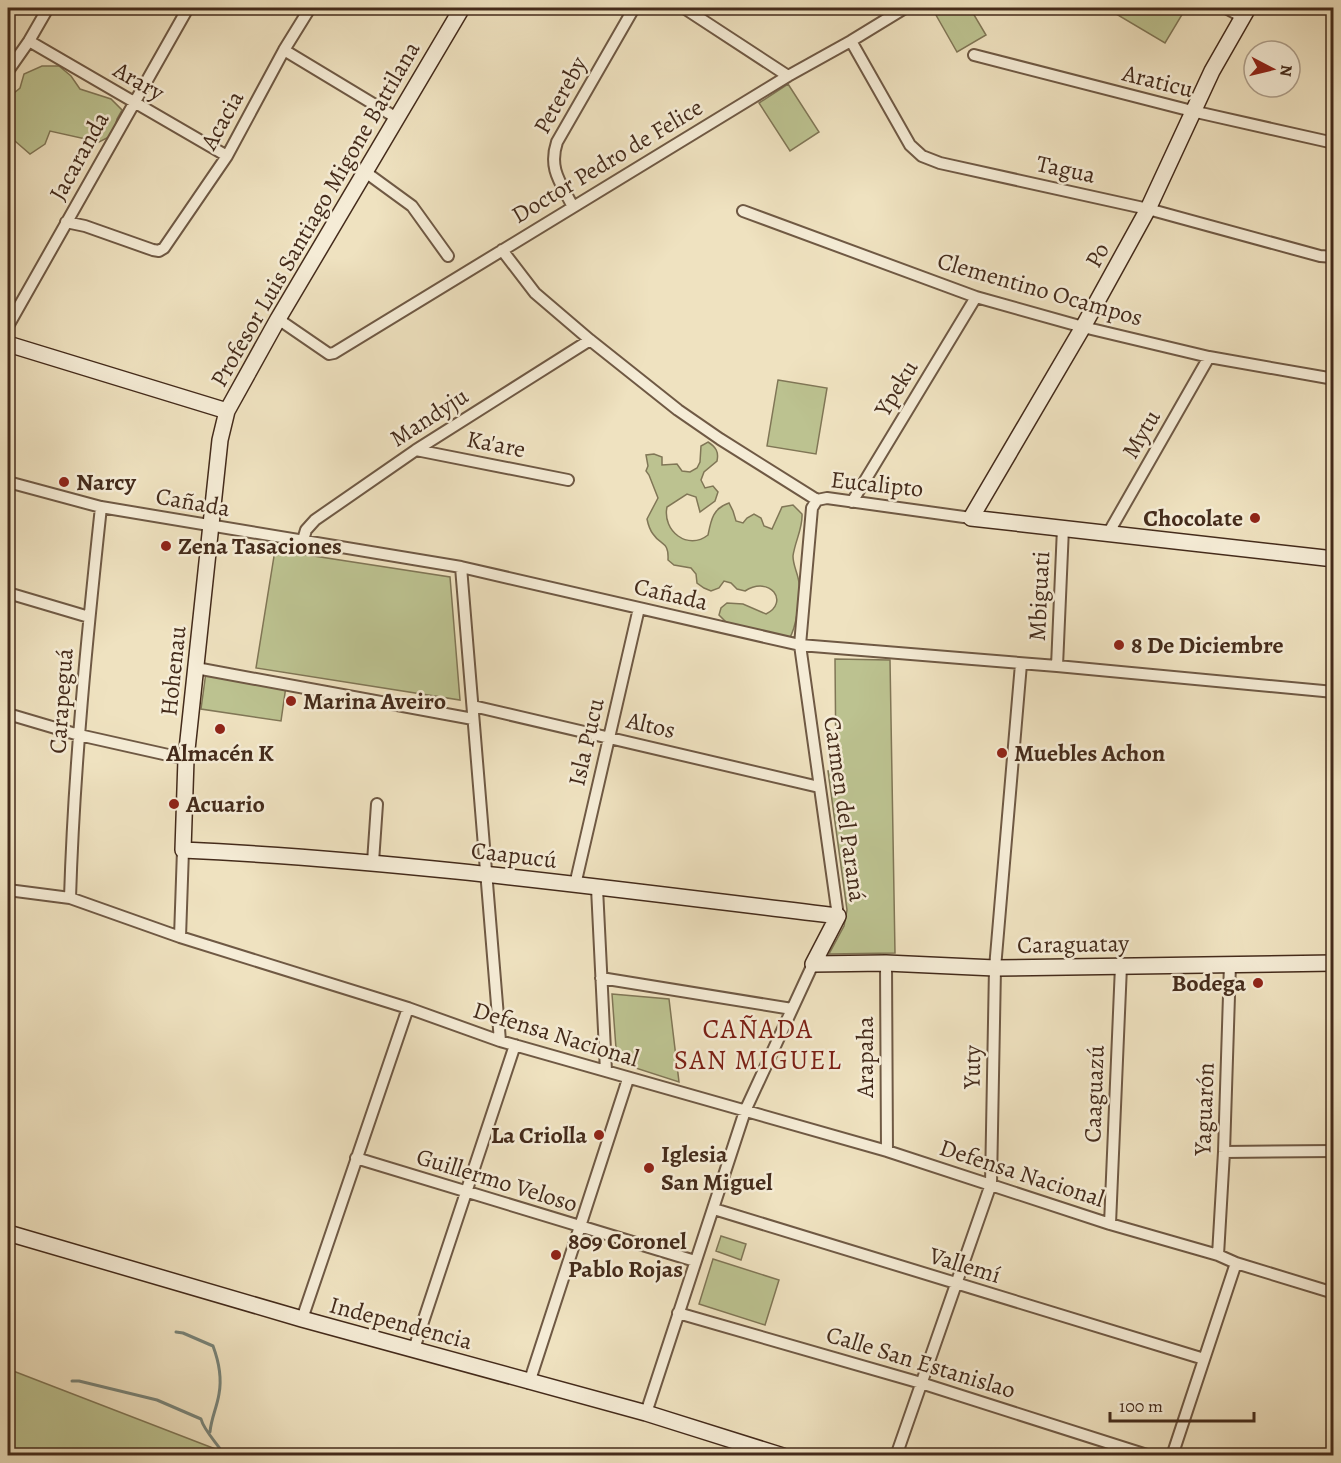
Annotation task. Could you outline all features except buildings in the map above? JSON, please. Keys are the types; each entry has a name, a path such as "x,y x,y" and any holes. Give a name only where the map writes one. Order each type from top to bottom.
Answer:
{"street":[{"path":"8,71 48,8"},
{"name":"Jacaranda","path":"8,326 189,8"},
{"name":"Acacia","path":"66,222 86,226 153,250 159,251 164,248 227,156 284,50 310,8"},
{"name":"Profesor Luis Santiago Migone Battilana","path":"227,411 395,117 462,8"},
{"name":"Petereby","path":"573,207 553,168 553,153 557,142 634,8"},
{"path":"684,8 788,76"},
{"name":"Doctor Pedro de Felice","path":"278,320 332,354 788,76 905,8"},
{"path":"1226,8 1245,12"},
{"name":"Po","path":"971,518 1083,327 1148,209 1192,111 1245,12"},
{"name":"Arary","path":"29,41 227,156"},
{"name":"Tagua","path":"851,41 910,145 922,156 940,163 1148,209 1320,256 1334,257"},
{"path":"284,50 395,117"},
{"name":"Araticu","path":"974,55 1192,111 1334,143"},
{"path":"364,171 412,206 448,256"},
{"name":"Clementino Ocampos","path":"743,211 976,297 1083,327 1209,357 1334,378"},
{"name":"Eucalipto","path":"502,250 535,293 678,410 817,500 827,498 971,518 1334,559"},
{"name":"Ypeku","path":"852,502 976,297"},
{"name":"Mandyju","path":"303,540 306,530 315,520 416,450 590,340"},
{"path":"8,344 227,411"},
{"name":"Mytu","path":"1109,532 1209,357"},
{"name":"Hohenau","path":"180,937 186,759 220,440 227,411"},
{"name":"Ka'are","path":"416,450 568,480"},
{"name":"Cañada","path":"8,482 101,507 461,567 800,645 1334,692"},
{"name":"Carmen del Paraná","path":"646,1413 745,1111 813,964 838,916 800,645 812,508 817,500"},
{"name":"Carapeguá","path":"70,898 79,735 101,507"},
{"name":"Mbiguati","path":"1057,666 1063,528"},
{"path":"461,567 500,1041"},
{"path":"8,593 89,616"},
{"name":"Isla Pucu","path":"575,885 639,608"},
{"name":"Yuty","path":"896,1455 991,1184 995,968 1021,664"},
{"path":"196,668 473,718"},
{"name":"Altos","path":"472,706 819,787"},
{"path":"8,714 79,735 186,759"},
{"path":"373,862 377,804"},
{"name":"Caapucú","path":"183,849 373,862 486,873 838,916"},
{"path":"597,888 606,1071"},
{"name":"Defensa Nacional","path":"8,890 70,898 180,937 408,1008 500,1041 887,1151 1110,1224 1218,1255 1236,1263 1334,1293"},
{"name":"Caraguatay","path":"813,964 886,963 995,968 1334,963"},
{"name":"Arapaha","path":"886,963 887,1151"},
{"name":"Yaguarón","path":"1218,1255 1230,964"},
{"name":"Caaguazú","path":"1110,1224 1121,966"},
{"path":"601,978 792,1009"},
{"path":"302,1319 408,1008"},
{"path":"414,1349 515,1045"},
{"path":"529,1383 628,1079"},
{"path":"1224,1152 1334,1151"},
{"name":"Guillermo Veloso","path":"356,1158 695,1262"},
{"name":"Vallemí","path":"714,1209 956,1285 1204,1359"},
{"name":"Independencia","path":"8,1233 302,1319 529,1383 646,1413 748,1451 783,1455"},
{"path":"1172,1455 1236,1263"},
{"name":"Calle San Estanislao","path":"678,1313 921,1383 1150,1455"}],"green space":[{"path":"932,8 970,8 986,35 957,52"},
{"path":"1106,8 1186,8 1165,43"},
{"path":"42,66 59,66 71,76 80,89 111,99 122,110 113,135 99,142 50,131 45,144 30,154 8,135 8,98 20,88 24,74"},
{"path":"788,84 819,132 790,151 759,103"},
{"path":"778,380 827,388 816,454 767,446"},
{"path":"708,442 716,450 717,461 704,472 701,480 705,488 713,486 718,492 715,501 700,512 696,497 687,494 667,507 668,524 678,536 685,540 700,539 708,535 716,511 729,503 736,521 743,523 754,514 761,518 764,526 772,529 782,507 793,505 802,514 802,519 793,556 799,583 799,604 789,639 731,627 719,615 721,608 727,603 743,604 766,614 773,609 776,603 774,592 769,588 754,587 745,591 724,581 719,588 711,591 704,588 697,583 696,574 691,568 674,565 668,560 666,547 650,529 647,519 658,498 646,471 648,466 646,455 654,454 662,457 662,465 677,464 682,471 690,472 697,468 700,462 701,446"},
{"path":"275,550 450,577 460,700 256,668"},
{"path":"835,659 890,660 895,953 829,954 844,926 847,910 828,771 836,771"},
{"path":"206,672 286,686 281,721 201,709"},
{"path":"612,994 669,999 679,1082 617,1062"},
{"path":"721,1236 746,1244 741,1260 716,1251"},
{"path":"713,1259 779,1280 765,1325 699,1304"},
{"path":"8,1369 231,1455 8,1455"}],"waterway":[{"path":"176,1332 213,1346 219,1370 220,1388 210,1432"},
{"path":"72,1381 157,1400 201,1419 225,1456"}],"place":[{"name":"Narcy","path":"64,482"},
{"name":"Chocolate","path":"1255,518"},
{"name":"Zena Tasaciones","path":"166,546"},
{"name":"8 De Diciembre","path":"1119,645"},
{"name":"Marina Aveiro","path":"291,701"},
{"name":"Almacén K","path":"220,729"},
{"name":"Muebles Achon","path":"1002,753"},
{"name":"Acuario","path":"174,804"},
{"name":"Bodega","path":"1258,983"},
{"name":"La Criolla","path":"599,1135"},
{"name":"Iglesia San Miguel","path":"649,1168"},
{"name":"809 Coronel Pablo Rojas","path":"556,1255"}],"district":[{"name":"CAÑADA SAN MIGUEL","path":"758,1044"}]}
